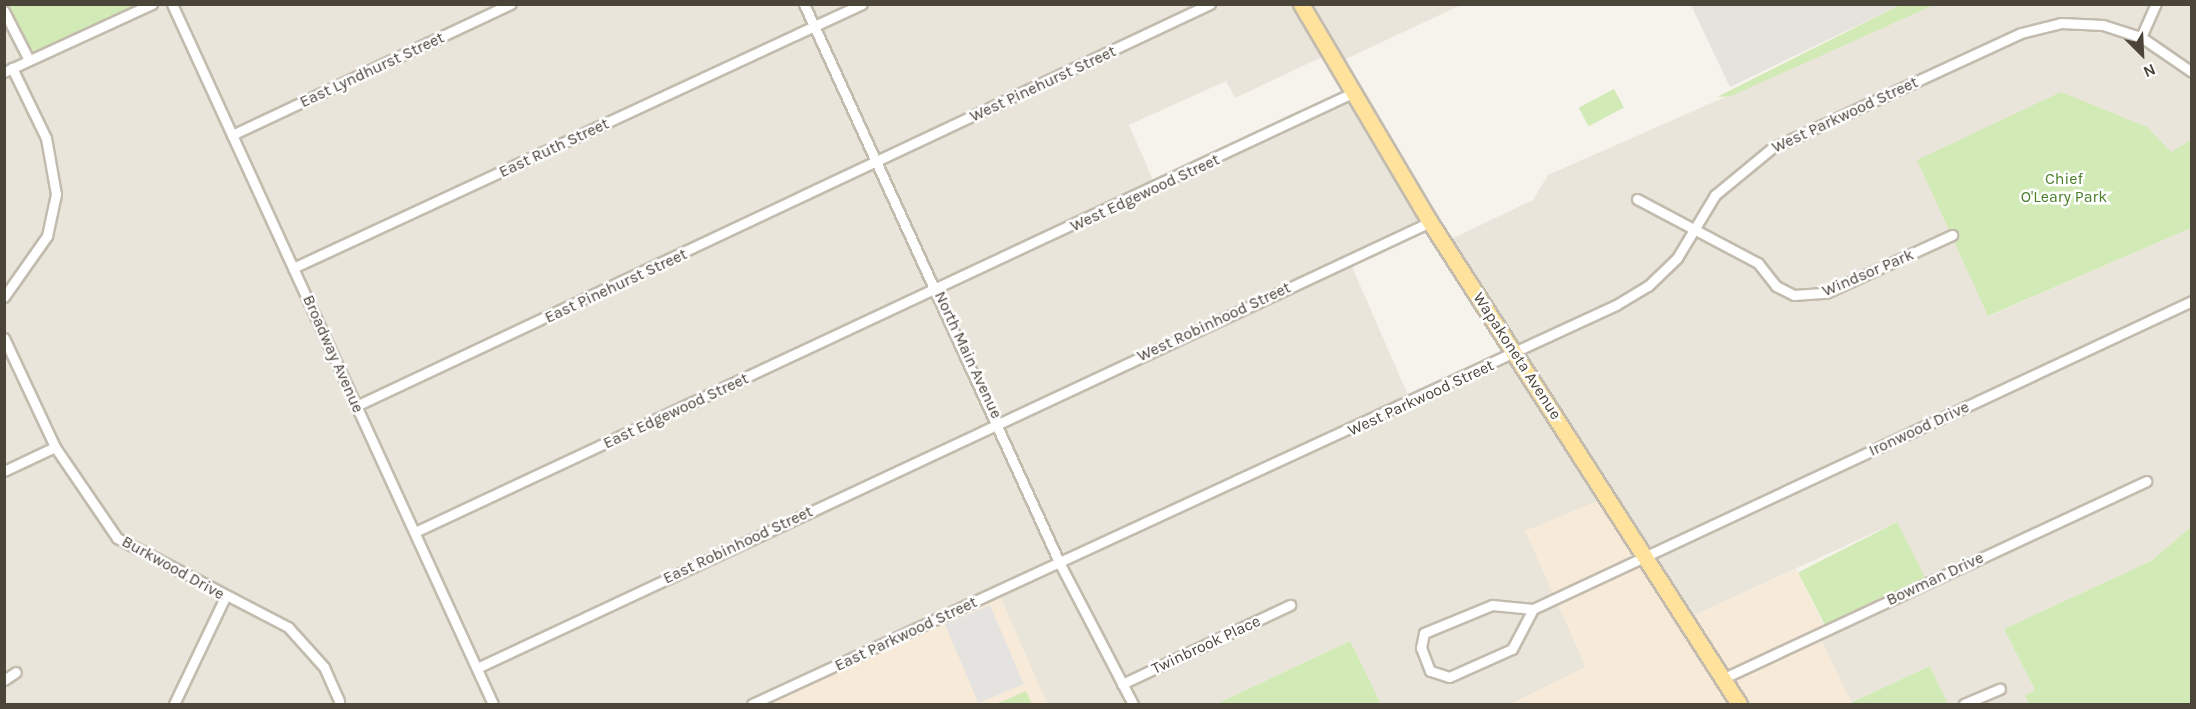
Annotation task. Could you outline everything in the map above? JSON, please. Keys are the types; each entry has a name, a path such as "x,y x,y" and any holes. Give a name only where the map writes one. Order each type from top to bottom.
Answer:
{"main road":[{"name":"Wapakoneta Avenue","path":"1301,4 1430,222 1724,678 1739,705"}],"street":[{"path":"4,297 47,236 56,194 46,138 8,70 152,4"},
{"name":"Broadway Avenue","path":"172,4 493,705"},
{"name":"East Lyndhurst Street","path":"232,135 511,4"},
{"name":"North Main Avenue","path":"804,4 875,162 999,421 1060,564 1133,705"},
{"name":"East Ruth Street","path":"293,268 862,4"},
{"name":"West Pinehurst Street","path":"875,162 1210,4"},
{"path":"2141,37 2156,4"},
{"path":"4,11 29,60"},
{"name":"West Parkwood Street","path":"1060,564 1514,355 1648,286 1677,258 1736,173 1772,148 2021,33 2061,23 2103,25 2141,37 2192,72"},
{"name":"West Edgewood Street","path":"937,289 1352,93"},
{"name":"East Pinehurst Street","path":"356,406 875,162"},
{"name":"Windsor Park","path":"1637,199 1694,231 1758,262 1776,286 1811,296 1952,235"},
{"name":"West Robinhood Street","path":"999,421 1430,222"},
{"name":"East Edgewood Street","path":"415,532 937,289"},
{"name":"Ironwood Drive","path":"1533,609 2192,301"},
{"name":"Burkwood Drive","path":"4,338 55,447 117,538 304,639 339,701"},
{"name":"East Robinhood Street","path":"477,668 999,421"},
{"path":"4,471 55,447"},
{"name":"Bowman Drive","path":"1724,678 2146,481"},
{"name":"East Parkwood Street","path":"752,705 1060,564"},
{"path":"174,705 225,597"},
{"name":"Twinbrook Place","path":"1122,684 1290,604"},
{"path":"1492,605 1533,609 1512,649 1449,676 1430,670 1421,648 1424,633 1492,605"},
{"path":"4,680 16,672"},
{"path":"1964,705 2000,689"}],"shaded area":[{"path":"152,4 1461,5 1335,64 1328,54 1235,98 1226,81 1129,125 1156,187 1352,93 1430,222 1349,260 1411,402 1514,355 1443,243 1533,200 1548,175 1934,5 2191,5 2191,140 2171,153 2147,127 1989,316 2191,228 2191,527 2151,561 2004,629 2035,690 2025,695 2029,704 1948,704 1930,666 1851,702 1818,634 1927,583 1897,522 1686,619 1526,531 1586,667 1511,704 1381,704 1349,641 1216,704 1047,704 998,592 752,704 5,704 4,11"},
{"path":"1691,5 1900,5 1730,87"},
{"path":"1607,497 1686,619 1796,569 1826,630 1818,634 1852,704 1511,704 1586,667 1525,531"},
{"path":"998,592 1047,704 752,704"},
{"path":"990,605 1024,684 978,703 945,624"}],"green space":[{"path":"5,4 152,5 29,60"},
{"path":"1900,5 1934,5 1731,96 1717,97"},
{"path":"1614,89 1624,108 1589,126 1579,108"},
{"name":"Chief O'Leary Park","path":"2061,92 2147,127 2171,152 2191,140 2191,228 1988,316 1917,160"},
{"path":"1897,522 1928,583 1829,633 1798,572"},
{"path":"2191,527 2191,704 2029,704 2025,695 2035,690 2004,629 2151,561"},
{"path":"1350,641 1381,704 1216,704"},
{"path":"1930,666 1948,704 1852,704 1852,702"},
{"path":"1026,691 1032,704 996,704"}]}
